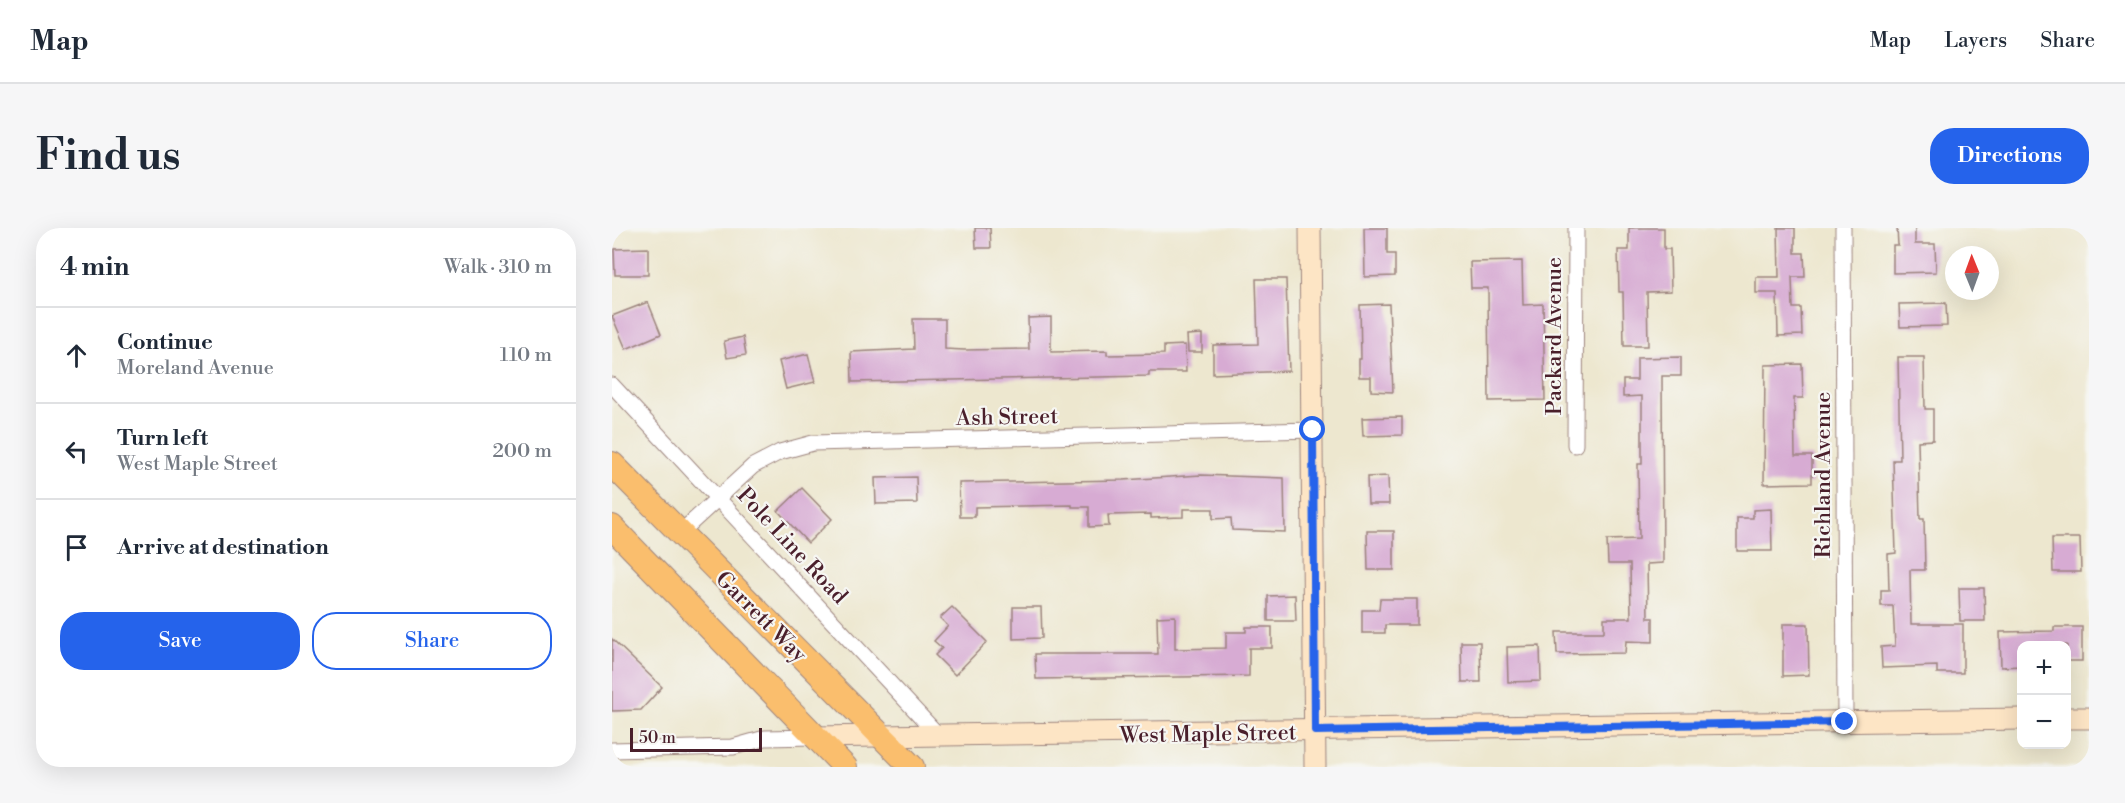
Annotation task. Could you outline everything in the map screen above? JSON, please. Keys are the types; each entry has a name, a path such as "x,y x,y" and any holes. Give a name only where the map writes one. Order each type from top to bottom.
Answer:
{"main road":[{"name":"Garrett Way","path":"612,464 912,767"},
{"name":"Garrett Way","path":"612,527 845,767"}],"street":[{"path":"1310,228 1316,767"},
{"name":"Packard Avenue","path":"1575,228 1575,445"},
{"name":"Richland Avenue","path":"1843,228 1845,722"},
{"name":"Pole Line Road","path":"612,385 940,737"},
{"name":"Ash Street","path":"680,533 753,466 780,452 813,443 1313,430"},
{"path":"2071,718 2089,718"},
{"name":"West Maple Street","path":"612,750 733,747 765,738 2017,719"}],"building":[{"path":"975,228 990,228 991,248 976,248"},
{"path":"1364,228 1387,228 1387,254 1395,254 1395,276 1365,277"},
{"path":"1629,228 1664,228 1664,249 1670,249 1671,291 1647,292 1648,346 1624,346 1623,292 1619,292 1618,250 1629,250"},
{"path":"1778,228 1795,228 1795,253 1804,253 1805,277 1792,277 1793,308 1801,308 1802,335 1778,336 1777,293 1756,293 1756,277 1779,277"},
{"path":"1897,228 1915,228 1915,244 1935,244 1936,272 1893,273 1893,245 1898,245"},
{"path":"648,248 648,275 615,275 614,249"},
{"path":"1522,261 1523,305 1543,304 1545,400 1489,401 1488,288 1471,288 1470,262"},
{"path":"1256,279 1286,279 1289,371 1213,374 1213,345 1258,344"},
{"path":"648,302 661,334 626,349 612,316"},
{"path":"1946,303 1947,326 1900,327 1899,304"},
{"path":"1389,304 1393,392 1371,391 1371,377 1359,377 1360,305"},
{"path":"1051,317 1051,352 1107,351 1107,355 1164,354 1164,346 1185,345 1186,372 1149,372 1149,376 852,382 851,352 914,349 913,319 945,319 945,349 964,350 1029,349 1028,318"},
{"path":"1202,334 1202,352 1188,352 1187,335"},
{"path":"743,337 746,355 727,358 724,341"},
{"path":"808,354 815,382 786,389 779,361"},
{"path":"1681,357 1681,376 1662,376 1663,563 1647,564 1648,618 1653,618 1653,642 1626,641 1625,653 1557,654 1556,632 1604,632 1604,618 1631,618 1630,564 1608,564 1607,540 1639,539 1638,464 1642,464 1642,396 1623,397 1623,380 1637,380 1637,358"},
{"path":"1898,357 1924,357 1925,409 1933,409 1933,440 1918,441 1920,519 1924,519 1925,570 1910,570 1911,624 1963,624 1963,673 1937,673 1937,666 1882,668 1881,647 1895,646 1893,606 1881,606 1881,590 1889,590 1888,554 1896,553 1893,460 1900,460"},
{"path":"1802,364 1803,398 1794,398 1795,456 1812,456 1812,483 1764,484 1765,365"},
{"path":"1402,417 1402,435 1363,436 1362,418"},
{"path":"1201,475 1284,478 1285,532 1232,530 1231,518 1213,519 1213,509 1183,509 1183,517 1151,518 1151,514 1108,515 1109,526 1089,527 1089,507 1072,507 1072,505 975,507 975,517 960,517 959,483 1123,480"},
{"path":"1388,476 1389,504 1368,504 1367,477"},
{"path":"916,477 917,503 876,504 875,478"},
{"path":"802,488 832,519 808,543 778,511"},
{"path":"1771,509 1772,551 1737,551 1737,518 1753,518 1753,510"},
{"path":"1367,531 1394,531 1394,570 1368,570"},
{"path":"2052,538 2080,538 2081,572 2053,572"},
{"path":"1959,588 1984,588 1985,621 1960,621"},
{"path":"1295,595 1296,621 1268,621 1268,596"},
{"path":"1380,599 1417,599 1417,625 1385,625 1385,633 1362,633 1362,610 1379,610"},
{"path":"952,607 987,642 955,675 935,655 942,648 934,641 948,626 940,618"},
{"path":"1013,607 1041,607 1042,638 1013,639"},
{"path":"1175,616 1175,649 1226,648 1226,632 1246,632 1246,627 1272,627 1272,648 1249,648 1249,676 1036,679 1035,654 1158,654 1157,617"},
{"path":"1783,624 1808,624 1809,675 1783,676"},
{"path":"2054,627 2082,627 2082,661 2071,661 2071,641 2017,641 2017,666 2001,667 2000,632 2054,631"},
{"path":"612,639 662,687 641,710 612,711"},
{"path":"1461,642 1480,642 1481,682 1462,682"},
{"path":"1540,646 1541,681 1508,682 1507,647"}],"route":[{"path":"1313,430 1315,731 1845,722"}]}
